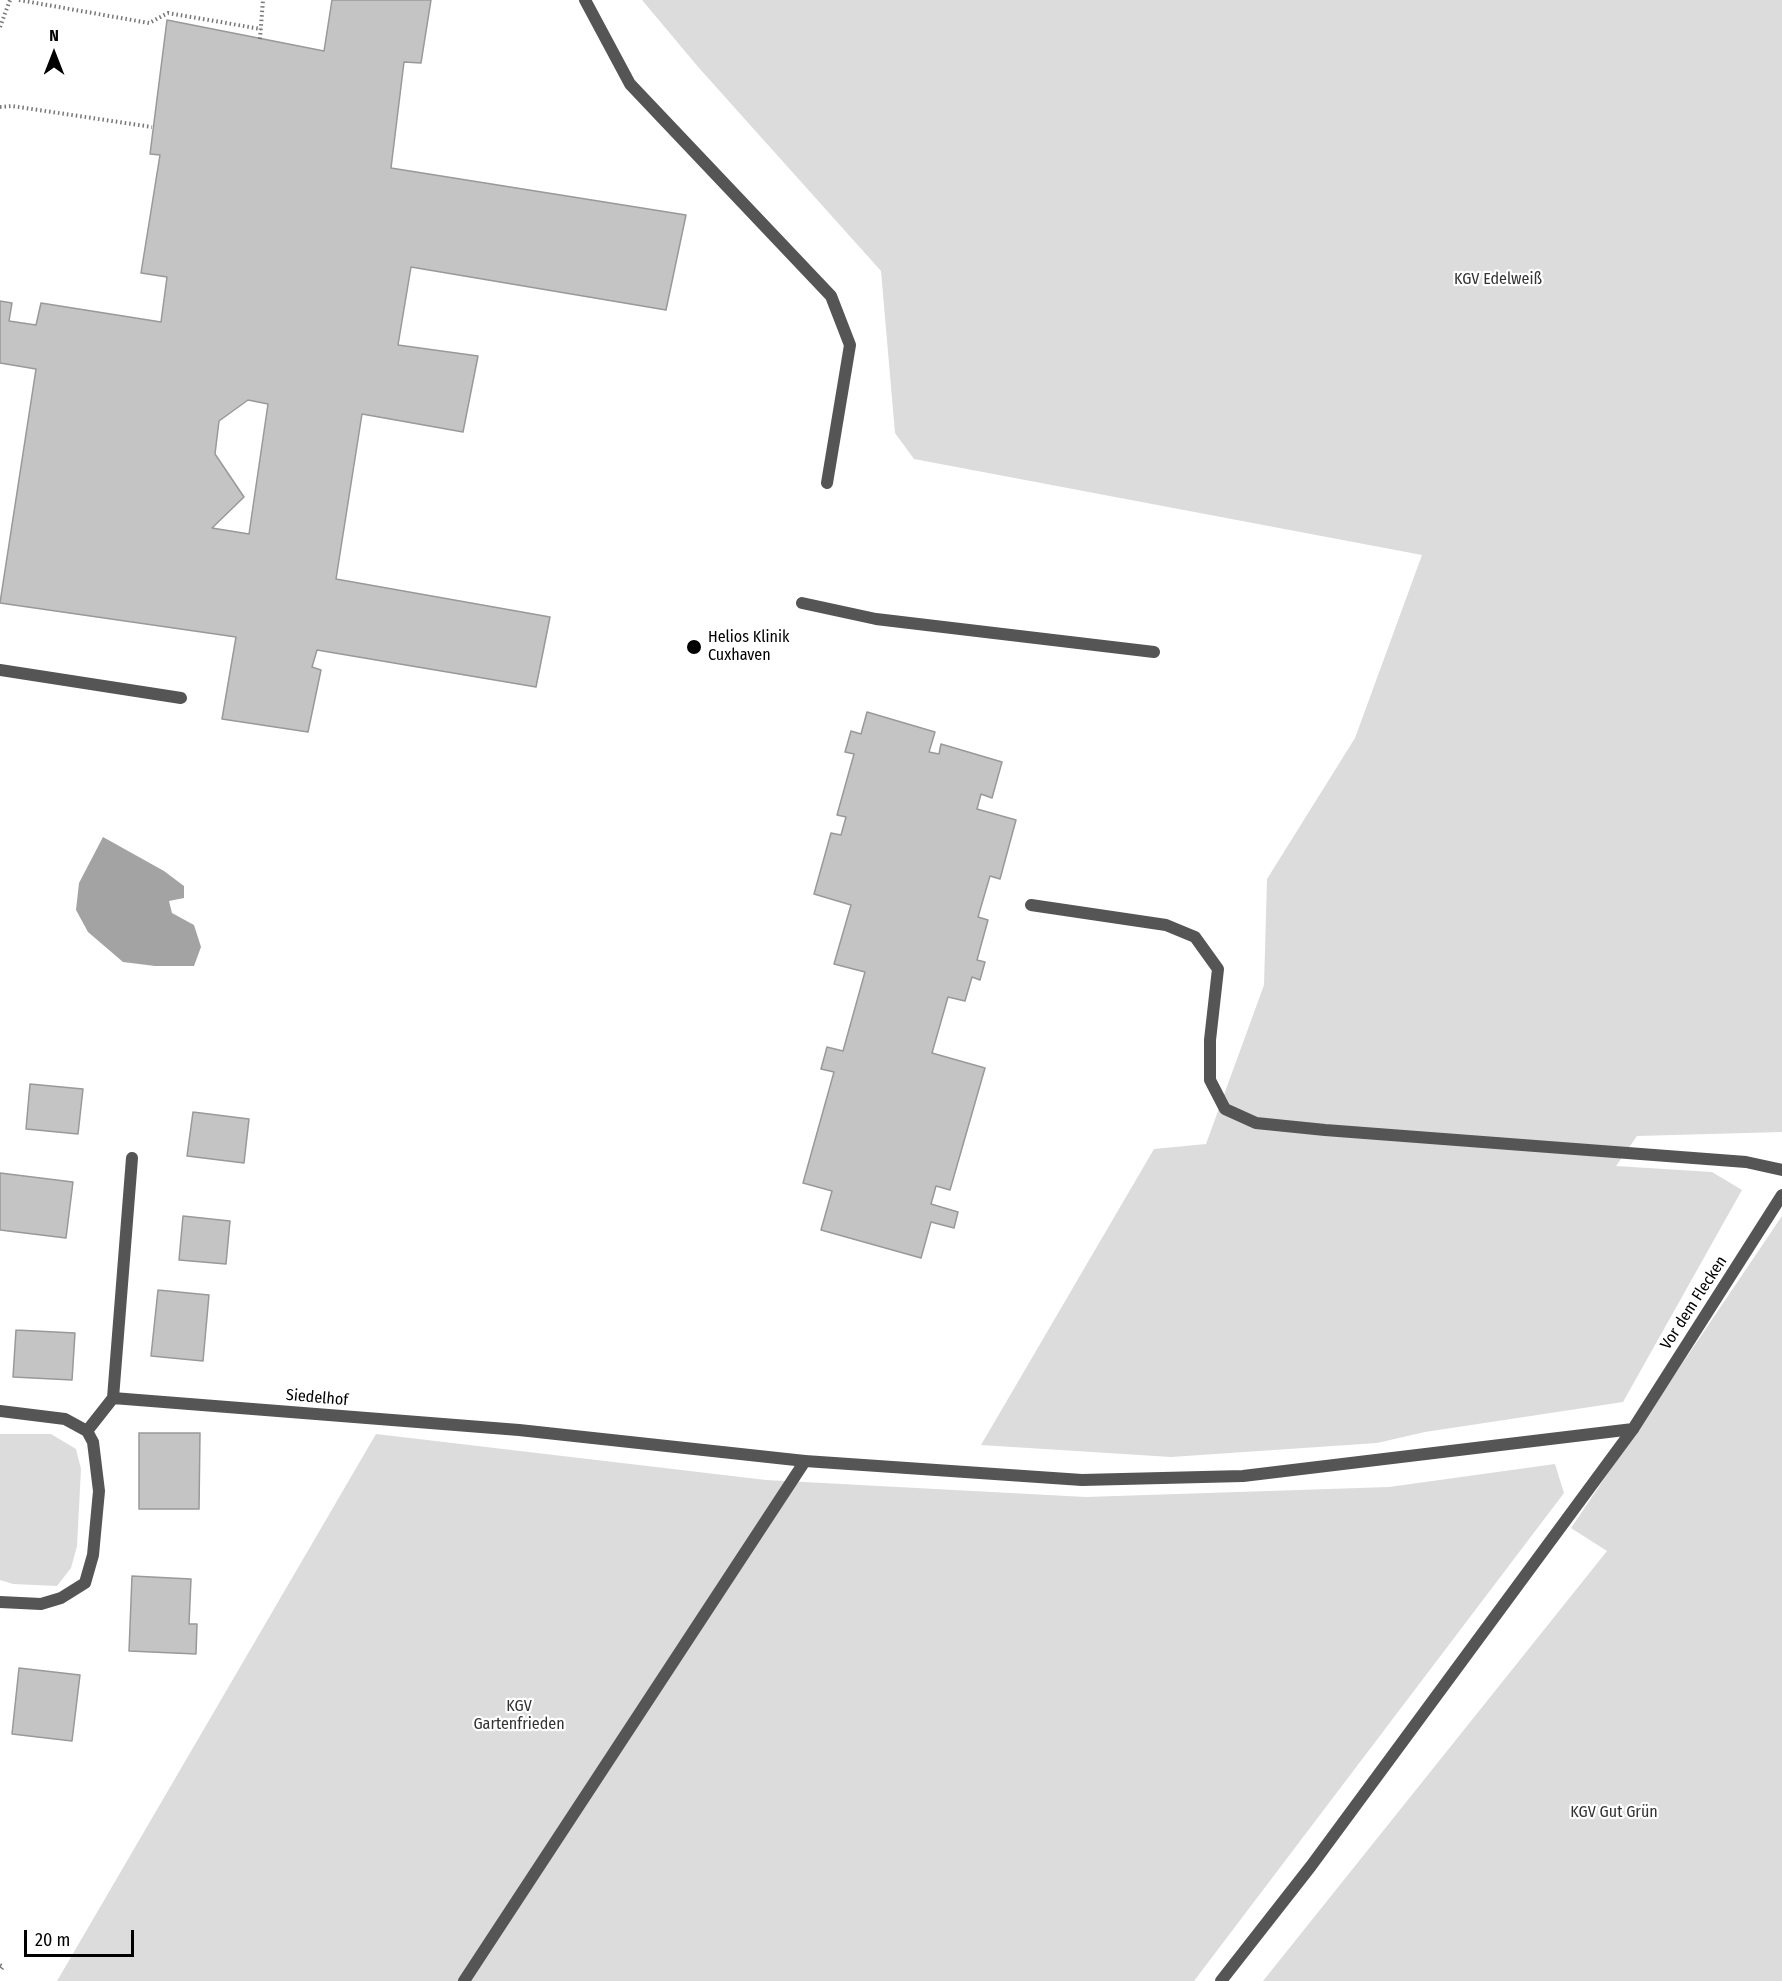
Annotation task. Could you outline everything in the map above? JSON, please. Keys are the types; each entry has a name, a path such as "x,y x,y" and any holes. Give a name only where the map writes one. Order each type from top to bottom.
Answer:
{"street":[{"path":"585,0 630,84 831,296 850,345 827,483"},
{"path":"802,603 876,619 1154,652"},
{"path":"0,670 181,698"},
{"path":"1031,905 1166,925 1195,937 1218,969 1210,1040 1210,1080 1225,1109 1256,1123 1746,1162 1782,1170"},
{"path":"87,1431 113,1398 132,1158"},
{"name":"Vor dem Flecken","path":"1221,1981 1311,1866 1633,1429 1782,1195"},
{"name":"Siedelhof","path":"113,1398 519,1430 805,1461 1082,1480 1243,1476 1633,1429"},
{"path":"0,1411 65,1419 87,1431 93,1442 99,1491 93,1555 85,1582 61,1598 41,1604 0,1602"},
{"path":"464,1981 805,1461"}],"path":[{"path":"0,27 10,0"},
{"path":"19,0 149,23 168,13 261,29"},
{"path":"260,39 263,0"},
{"path":"0,107 12,106 152,127"},
{"path":"0,1965 3,1967 0,1971"}],"green space":[{"name":"KGV Edelweiß","path":"642,0 1782,0 1782,1132 1637,1136 1616,1166 1712,1172 1742,1190 1623,1402 1425,1432 1377,1443 1171,1457 981,1445 1154,1149 1206,1144 1264,985 1267,879 1355,738 1422,555 914,459 895,433 881,271 699,68"},
{"name":"KGV Gut Grün","path":"1782,1216 1782,1981 1263,1981 1607,1551 1571,1528"},
{"path":"0,1434 51,1434 76,1449 81,1469 77,1546 71,1568 57,1586 13,1584 0,1580"},
{"name":"KGV Gartenfrieden","path":"376,1434 766,1480 1086,1497 1389,1487 1555,1464 1564,1493 1194,1981 57,1981"}],"shaded area":[{"path":"103,837 164,871 184,886 184,898 169,901 172,913 194,925 201,947 194,966 155,966 123,962 88,932 76,910 79,883"}],"building":[{"path":"332,0 431,0 421,63 404,62 391,168 686,215 666,310 411,267 398,345 478,356 463,432 362,414 336,579 550,617 536,687 317,650 312,667 321,670 308,732 222,719 236,637 0,603 36,369 0,363 0,301 12,303 9,321 36,325 41,303 161,322 167,277 141,273 160,155 150,154 167,20 324,51","holes":["248,400 268,404 249,534 212,528 244,497 215,454 219,421"]},
{"path":"867,712 935,732 929,752 939,754 941,744 1002,762 992,798 981,794 977,809 1016,820 1000,879 990,876 978,917 988,920 977,960 985,962 980,980 972,977 965,1001 948,997 932,1053 985,1068 950,1190 936,1186 931,1204 958,1212 954,1228 931,1222 921,1258 821,1230 832,1191 803,1183 834,1072 821,1069 827,1047 843,1051 865,972 834,964 851,905 814,894 831,833 841,835 846,817 837,815 854,754 845,752 851,731 861,734"},
{"path":"30,1084 83,1089 78,1134 26,1129"},
{"path":"193,1112 249,1119 244,1163 187,1156"},
{"path":"0,1173 73,1182 66,1238 0,1230"},
{"path":"183,1216 230,1221 226,1264 179,1260"},
{"path":"158,1290 209,1295 203,1361 151,1356"},
{"path":"16,1330 75,1333 72,1380 13,1377"},
{"path":"139,1433 200,1433 199,1509 139,1509"},
{"path":"132,1576 191,1579 189,1624 197,1624 196,1654 129,1651"},
{"path":"19,1668 80,1675 72,1741 12,1734"}],"place":[{"name":"Helios Klinik Cuxhaven","path":"694,647"}]}
